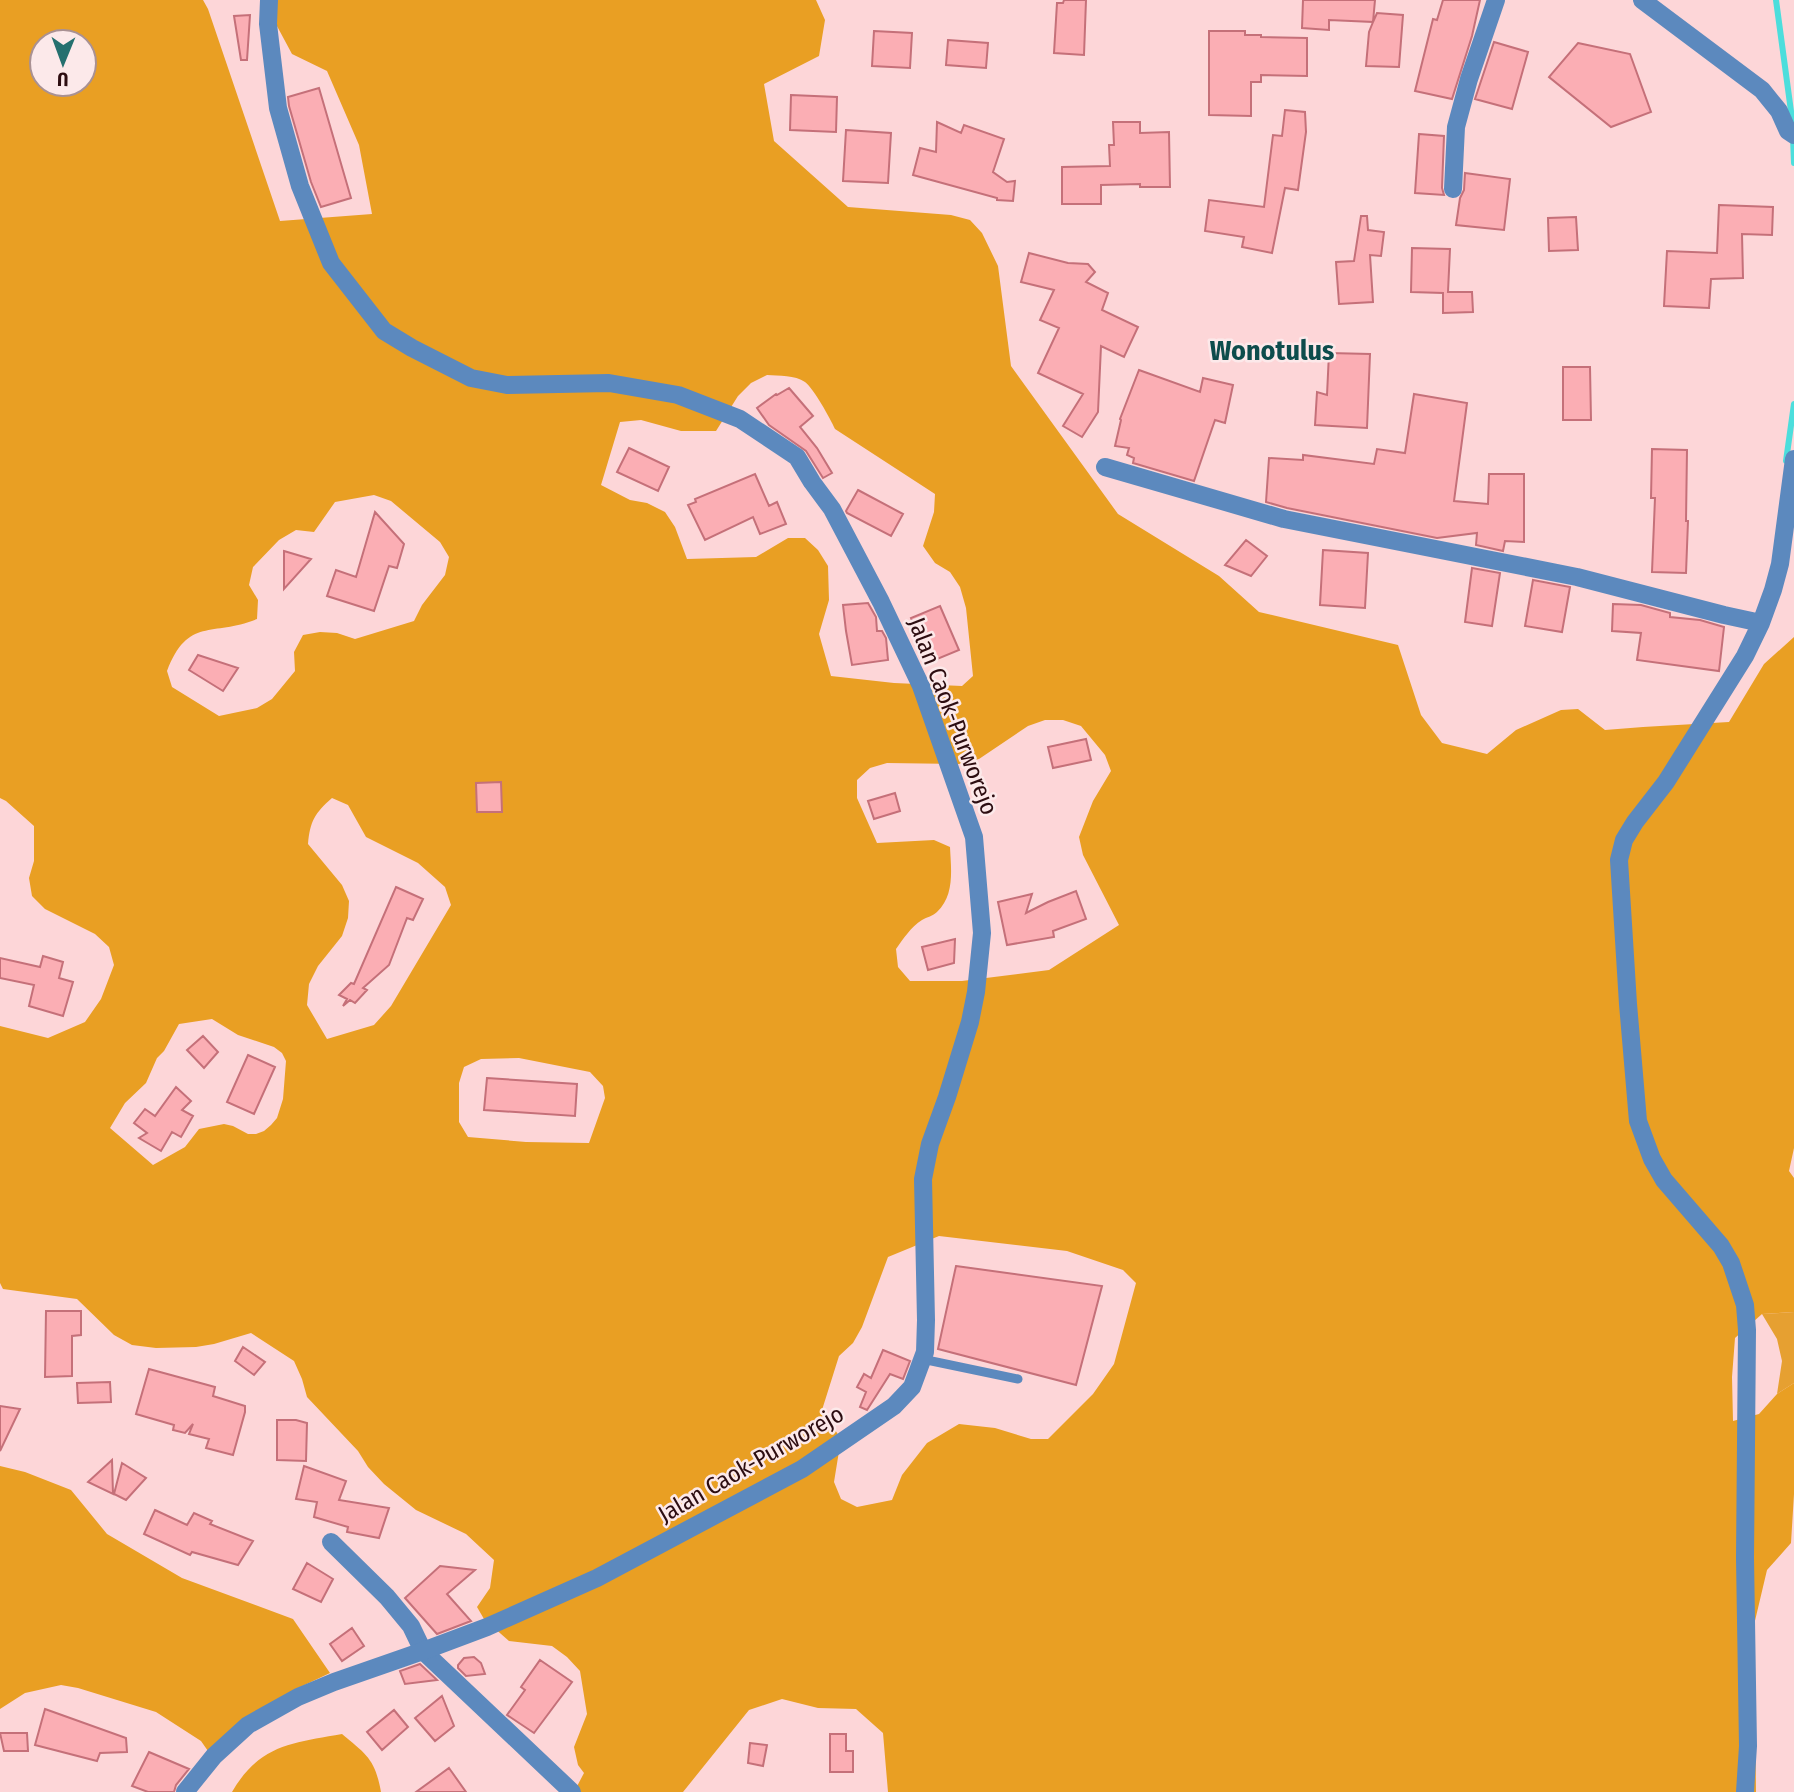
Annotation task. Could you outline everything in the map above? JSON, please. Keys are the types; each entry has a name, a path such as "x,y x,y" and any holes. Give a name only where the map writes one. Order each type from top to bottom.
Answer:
{"street":[{"name":"Jalan Caok-Purworejo","path":"185,1792 214,1756 248,1726 298,1697 487,1627 597,1578 802,1469 894,1406 912,1387 925,1352 923,1178 930,1144 970,1022 982,933 974,837 920,686 832,509 797,457 740,419 678,395 609,383 507,385 471,377 411,348 384,331 331,263 300,186 278,108 268,24 270,0"},
{"path":"1453,189 1456,127 1496,0"},
{"path":"1642,0 1762,90 1779,111 1791,133"},
{"path":"1745,1792 1748,1746 1745,1305 1731,1263 1721,1246 1664,1180 1652,1159 1639,1121 1619,860 1624,840 1635,822 1666,782 1745,656 1753,621 1773,590 1780,565 1794,459"},
{"path":"1105,467 1284,519 1563,574 1753,621"},
{"path":"331,1542 387,1597 411,1626 423,1651 572,1792"}],"lane":[{"path":"922,1359 1018,1379"}],"shaded area":[{"path":"0,0 203,0 280,221 372,214 359,145 327,71 292,54 263,0 816,0 825,20 819,56 764,84 774,141 848,207 951,215 970,220 982,233 998,266 1011,366 1118,514 1219,576 1259,612 1398,645 1421,715 1442,743 1487,754 1516,730 1561,710 1578,709 1605,730 1729,722 1764,664 1794,637 1794,1148 1789,1171 1794,1178 1794,1312 1762,1314 1735,1338 1732,1377 1733,1421 1759,1414 1777,1394 1794,1383 1791,1543 1767,1570 1754,1625 1756,1792 888,1792 883,1733 856,1709 818,1708 782,1699 749,1710 683,1792 574,1792 584,1773 578,1765 574,1747 587,1714 580,1671 552,1646 509,1641 484,1619 477,1607 490,1588 494,1560 466,1534 416,1510 384,1484 358,1451 307,1397 294,1361 251,1333 196,1347 156,1348 132,1345 114,1335 77,1299 3,1289 0,1283 0,1026 48,1038 85,1022 101,999 114,965 109,947 95,934 45,909 32,896 29,878 34,861 34,826 0,798","holes":["767,375 787,376 805,382 835,429 935,494 934,512 923,546 935,563 950,572 960,587 966,608 973,676 962,686 894,683 831,676 819,634 829,600 828,566 818,550 805,538 788,538 756,557 687,559 675,527 665,512 647,503 630,500 601,485 620,422 641,420 681,431 716,431 738,396 751,383","374,495 391,501 440,542 449,557 445,575 422,605 414,621 355,639 337,633 303,635 294,652 295,671 272,699 257,708 219,716 172,687 167,671 184,642 203,631 257,619 258,600 249,585 253,567 279,540 296,530 314,532 335,502","1045,720 1063,720 1081,726 1105,755 1111,771 1093,801 1079,837 1083,855 1119,925 1049,970 962,981 910,981 898,967 896,949 914,926 934,915 947,898 951,881 950,847 934,840 877,843 857,798 857,780 870,768 887,763 959,764 979,759 1028,726","332,798 348,805 366,837 418,863 445,887 451,905 391,1006 374,1025 327,1039 307,1005 309,984 318,966 342,936 348,918 349,901 342,885 308,844 314,818","212,1019 238,1035 274,1047 282,1053 286,1061 283,1099 277,1118 264,1131 248,1134 224,1124 199,1129 185,1147 153,1165 110,1128 125,1103 146,1083 157,1058 179,1024","519,1058 590,1072 603,1086 605,1098 589,1143 526,1142 468,1137 459,1122 459,1083 464,1067 481,1059","939,1236 1067,1251 1123,1270 1136,1283 1114,1364 1093,1394 1048,1439 1031,1439 995,1428 959,1424 927,1443 902,1475 892,1500 857,1507 841,1499 834,1482 841,1439 822,1410 839,1356 853,1343 862,1327 888,1257"]},
{"path":"1794,1312 1794,1383 1777,1394 1782,1361 1777,1339 1762,1314"},
{"path":"0,1466 25,1472 71,1490 107,1534 182,1578 293,1619 330,1673 294,1690 208,1751 201,1741 156,1712 78,1688 61,1685 25,1693 0,1709"},
{"path":"342,1734 369,1758 381,1792 232,1792 254,1764 279,1748"}],"building":[{"path":"1064,0 1086,0 1084,55 1054,53 1057,3 1063,3"},
{"path":"1303,0 1375,0 1373,22 1329,20 1329,30 1302,28"},
{"path":"1443,0 1480,0 1452,99 1415,91 1433,19 1437,20"},
{"path":"1377,13 1403,15 1399,67 1366,66 1369,32"},
{"path":"250,15 247,60 241,60 234,16"},
{"path":"874,31 912,33 910,68 872,66"},
{"path":"1209,31 1245,31 1245,35 1261,37 1307,38 1307,76 1261,75 1261,82 1251,82 1251,116 1209,115"},
{"path":"948,40 988,43 986,68 946,65"},
{"path":"1494,42 1528,52 1512,109 1475,99"},
{"path":"1578,43 1630,54 1651,112 1611,127 1549,77"},
{"path":"319,88 351,198 321,207 311,182 288,97"},
{"path":"791,95 837,97 836,132 790,130"},
{"path":"1285,110 1305,112 1306,132 1298,190 1285,188 1272,253 1242,247 1244,237 1205,231 1209,200 1264,207 1273,135 1282,136"},
{"path":"937,122 961,133 964,125 1004,139 993,172 1007,182 1015,181 1013,201 997,200 913,175 920,148 936,152"},
{"path":"1113,122 1140,122 1140,133 1169,132 1170,187 1140,187 1140,184 1101,185 1101,204 1062,204 1062,167 1110,166 1109,145 1114,145"},
{"path":"846,130 891,133 888,183 843,181"},
{"path":"1419,134 1444,136 1444,195 1415,193"},
{"path":"1465,173 1510,179 1504,230 1456,225"},
{"path":"1719,205 1773,207 1772,235 1742,234 1743,278 1711,279 1709,308 1664,306 1667,251 1717,253"},
{"path":"1361,216 1367,216 1368,230 1384,232 1381,256 1370,255 1373,302 1339,304 1336,262 1354,261"},
{"path":"1576,217 1578,250 1549,251 1548,218"},
{"path":"1412,248 1450,249 1448,292 1472,292 1473,312 1443,313 1443,293 1411,292"},
{"path":"1029,253 1068,263 1088,264 1095,272 1086,282 1108,293 1102,310 1138,327 1124,357 1101,346 1098,412 1082,437 1063,426 1083,394 1038,373 1059,328 1040,320 1054,290 1021,282"},
{"path":"1329,353 1370,354 1367,428 1315,425 1317,392 1327,395"},
{"path":"1563,367 1590,367 1591,420 1563,420"},
{"path":"1139,370 1200,392 1203,378 1233,385 1225,423 1215,420 1194,481 1133,463 1134,458 1127,455 1129,448 1115,446 1120,419"},
{"path":"789,388 813,416 800,427 832,473 823,478 806,451 769,425 757,408"},
{"path":"1414,394 1467,403 1454,501 1488,504 1489,474 1524,474 1524,542 1505,541 1503,551 1476,545 1477,533 1437,538 1266,502 1269,458 1303,460 1303,455 1374,464 1377,449 1405,453"},
{"path":"629,448 669,467 658,491 617,472"},
{"path":"1652,449 1687,450 1686,573 1652,572 1655,498 1651,498"},
{"path":"755,474 769,506 777,502 786,524 760,534 753,517 705,540 688,505 696,502 695,499"},
{"path":"858,490 903,514 891,536 847,513"},
{"path":"375,512 404,544 397,568 389,566 374,611 327,596 336,570 356,577"},
{"path":"1246,540 1267,556 1251,576 1225,565"},
{"path":"1323,550 1368,553 1365,608 1320,605"},
{"path":"284,551 311,559 284,589"},
{"path":"1472,568 1500,573 1492,626 1465,622"},
{"path":"1533,580 1570,587 1562,632 1525,626"},
{"path":"868,603 876,617 877,631 882,631 886,638 888,660 852,665 843,605"},
{"path":"1613,604 1641,605 1670,613 1670,617 1700,620 1724,627 1719,671 1637,660 1641,633 1612,631"},
{"path":"940,606 959,650 930,662 911,618"},
{"path":"198,655 238,668 223,691 189,670"},
{"path":"1086,739 1091,760 1053,768 1048,747"},
{"path":"501,782 502,812 477,812 476,783"},
{"path":"895,793 900,811 874,819 868,801"},
{"path":"396,887 423,899 413,920 407,918 389,965 363,988 367,990 355,1003 350,1000 343,1006 347,999 339,995 351,983 354,984"},
{"path":"1076,891 1086,919 1053,931 1054,937 1007,945 998,902 1032,894 1026,913"},
{"path":"955,939 954,963 928,970 922,947"},
{"path":"43,956 63,962 59,978 73,982 63,1016 29,1006 34,985 0,978 0,958 40,967"},
{"path":"203,1036 218,1052 204,1068 187,1050"},
{"path":"248,1055 275,1067 254,1114 227,1102"},
{"path":"487,1078 577,1084 575,1116 484,1110"},
{"path":"176,1087 191,1101 182,1110 193,1116 181,1137 172,1132 161,1151 139,1138 147,1133 134,1123 145,1109 155,1116"},
{"path":"956,1266 1102,1286 1076,1385 938,1349"},
{"path":"46,1311 81,1311 81,1335 72,1336 72,1376 45,1377"},
{"path":"243,1347 265,1362 254,1375 235,1361"},
{"path":"883,1350 910,1361 903,1379 890,1374 867,1410 860,1407 866,1392 857,1387 864,1374 871,1378"},
{"path":"149,1369 215,1387 213,1396 245,1406 233,1455 206,1448 209,1439 189,1434 193,1424 185,1433 173,1430 174,1425 136,1414"},
{"path":"110,1382 111,1402 78,1403 77,1383"},
{"path":"0,1406 20,1409 0,1451"},
{"path":"277,1420 307,1423 306,1461 277,1460"},
{"path":"112,1460 113,1494 88,1482"},
{"path":"122,1463 146,1478 126,1500 114,1494"},
{"path":"304,1466 346,1481 339,1500 389,1508 379,1538 347,1532 348,1527 314,1517 317,1502 296,1499"},
{"path":"155,1510 187,1525 194,1513 212,1521 210,1524 253,1541 238,1565 192,1552 190,1555 144,1534"},
{"path":"307,1563 333,1579 321,1602 293,1589"},
{"path":"440,1566 475,1570 447,1594 471,1621 437,1634 405,1598"},
{"path":"352,1628 364,1646 342,1661 330,1644"},
{"path":"474,1657 481,1663 485,1674 466,1676 458,1665 464,1658"},
{"path":"540,1660 572,1682 534,1733 507,1715 525,1690 521,1687"},
{"path":"420,1664 437,1680 405,1684 400,1671"},
{"path":"442,1696 454,1726 435,1741 415,1718"},
{"path":"45,1709 126,1738 127,1752 100,1753 97,1761 35,1745"},
{"path":"394,1710 408,1727 382,1750 367,1732"},
{"path":"0,1733 27,1733 28,1751 4,1751"},
{"path":"830,1734 846,1734 846,1751 853,1751 853,1772 830,1772"},
{"path":"750,1743 767,1745 763,1766 748,1763"},
{"path":"149,1752 189,1769 176,1785 174,1792 148,1792 132,1786"},
{"path":"449,1768 466,1792 416,1792"}],"waterway":[{"path":"1776,0 1793,126"},
{"path":"1793,137 1794,163"},
{"path":"1786,461 1794,404"}],"district":[{"name":"Wonotulus","path":"1272,350"}]}
